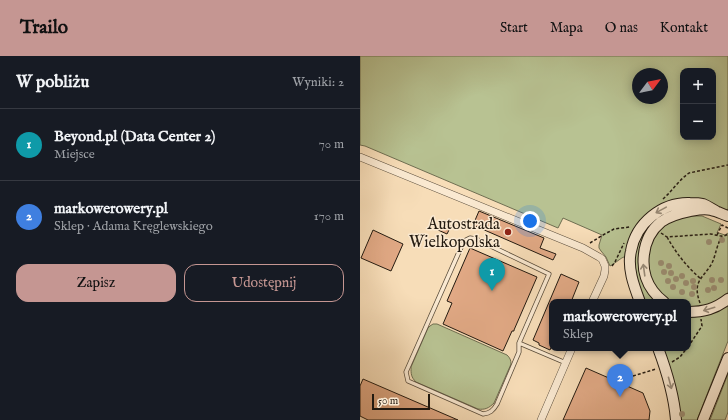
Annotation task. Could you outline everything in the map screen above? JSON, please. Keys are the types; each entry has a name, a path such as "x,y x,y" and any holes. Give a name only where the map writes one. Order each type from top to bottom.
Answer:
{"main road":[{"path":"639,299 632,278 630,252 640,228 645,222 663,208 679,203 699,203 728,216"},
{"path":"661,299 653,292 645,276 643,266 646,245 650,235 661,222 679,213 700,209 716,211"},
{"path":"691,312 713,309 728,299"},
{"path":"659,351 670,384 675,406 676,420"},
{"path":"703,420 728,358"}],"street":[{"path":"360,157 576,245 600,257 604,263 605,270 593,299"},
{"path":"541,420 571,351"}],"lane":[{"path":"470,238 476,239 549,274 519,343 519,352 497,404 494,410 489,413 483,414 477,412 408,381 406,372 463,243 470,238"},
{"path":"519,343 566,363"}],"path":[{"path":"717,235 722,225 727,228"},
{"path":"667,236 682,260 701,279"},
{"path":"691,342 702,326 697,290 698,285 712,265 720,240 723,236"}],"green space":[{"path":"360,56 728,56 727,211 659,206 645,215 636,226 626,256 610,266 606,257 599,248 602,235 563,218 558,228 360,145"},
{"path":"667,212 647,231 639,249 638,259 641,277 644,286 654,299 643,299 636,277 634,254 642,233 655,218"},
{"path":"702,216 721,224 717,233 725,235 728,233 728,292 720,299 705,306 691,307 691,299 667,299 651,279 648,261 649,252 656,235 670,222 683,217"},
{"path":"728,305 728,341 697,420 680,420 662,351 691,351 691,317 719,311"},
{"path":"433,324 437,324 509,357 511,364 494,403 490,406 485,409 478,409 416,382 413,379 411,367 428,328"},
{"path":"728,374 728,412 725,420 710,420"}],"building":[{"name":"Autostrada Wielkopolska","path":"479,211 544,238 540,248 556,254 553,260 473,225"},
{"path":"441,222 451,226 447,234 438,230"},
{"path":"373,230 403,244 391,271 361,258"},
{"path":"470,248 537,277 514,331 512,331 503,351 443,324 452,303 447,301"},
{"path":"561,274 579,282 572,299 550,299"},
{"path":"549,302 549,350 539,345 539,343 533,340"},
{"path":"586,368 643,393 650,411 649,420 563,420"},
{"path":"363,379 458,420 368,420 360,416 360,386"}],"place":[{"name":"Autostrada Wielkopolska","path":"508,232"},
{"name":"Beyond.pl (Data Center 2)","path":"492,291"},
{"name":"markowerowery.pl","path":"620,397"}]}
